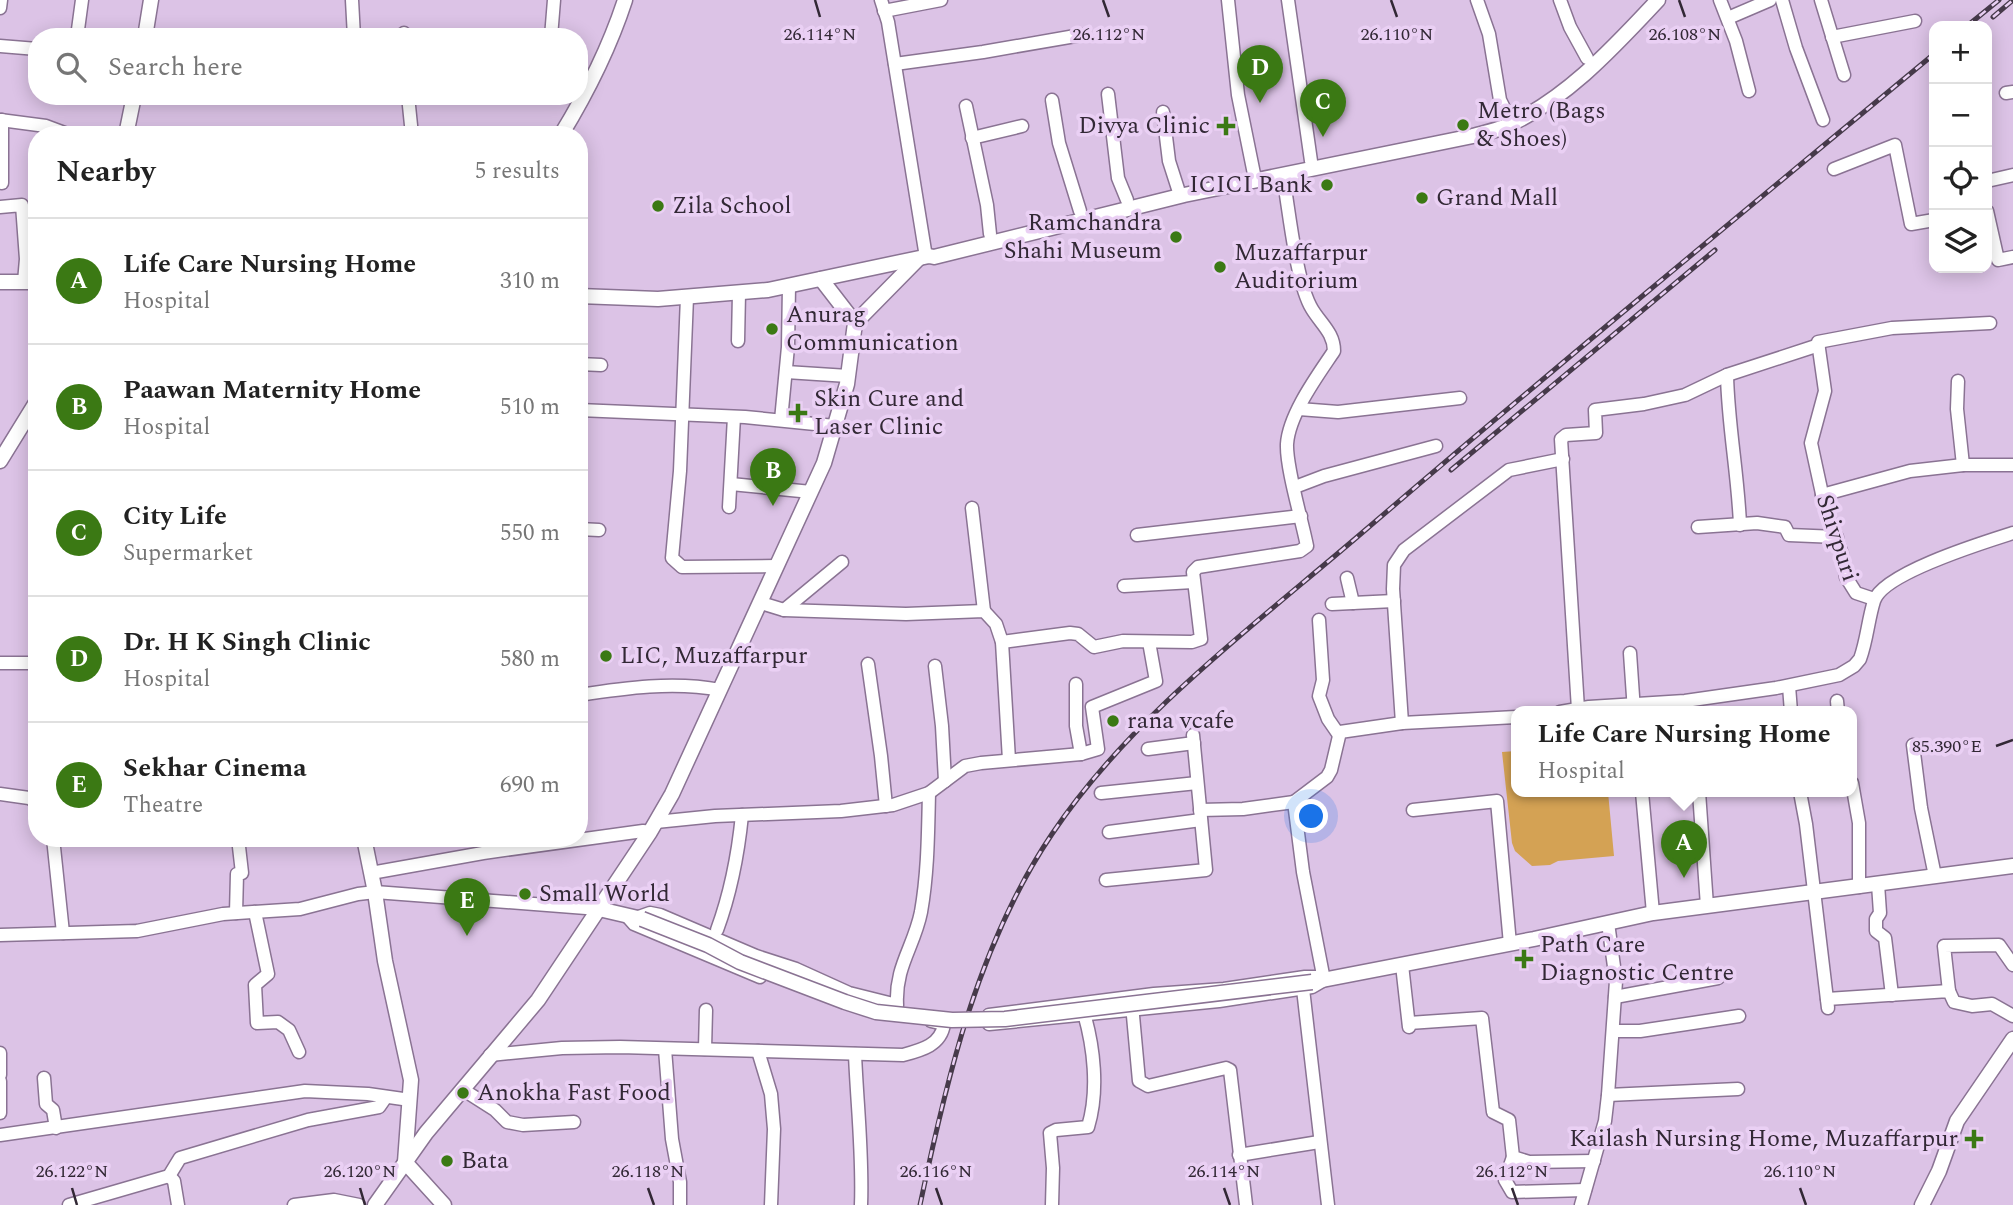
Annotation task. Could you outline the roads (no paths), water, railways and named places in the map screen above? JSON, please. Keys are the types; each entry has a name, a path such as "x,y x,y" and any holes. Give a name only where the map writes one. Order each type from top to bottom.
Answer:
{"main road":[{"path":"150,28 152,0"},
{"path":"588,84 625,0"},
{"path":"375,1205 462,1089 538,1000 672,794 824,463 848,376 855,323 931,251 1127,200 1454,132 1508,116 1561,80 1621,28 1646,0"},
{"path":"588,296 658,299 789,286 934,257 1184,195 1438,144 1503,127 1538,109 1584,73 1658,0"},
{"path":"128,126 132,105"},
{"path":"566,126 577,105"},
{"path":"821,279 855,323"},
{"path":"0,282 28,282"},
{"path":"0,461 28,416"},
{"path":"366,847 385,961 411,1080 405,1162 444,1205"},
{"path":"599,909 635,917 708,945 740,962 876,1012 952,1020 1005,1019 1313,984 1653,913 2013,866"},
{"path":"1922,1205 1939,1171 1958,1121 2013,1039"}],"street":[{"path":"0,8 1,0"},
{"path":"78,28 82,0"},
{"path":"352,0 354,28"},
{"path":"552,28 554,0"},
{"path":"925,257 895,64 883,6 940,0"},
{"path":"1228,0 1238,95 1254,174"},
{"path":"1289,0 1311,161"},
{"path":"1477,0 1489,34 1500,100 1508,116"},
{"path":"1560,0 1570,27 1587,58"},
{"path":"1720,0 1736,41 1749,91"},
{"path":"1728,18 1770,0"},
{"path":"1782,0 1799,57 1823,120"},
{"path":"1821,0 1844,75"},
{"path":"1832,37 1915,21"},
{"path":"895,64 1081,35"},
{"path":"0,46 28,48"},
{"path":"1108,94 1118,178 1127,200"},
{"path":"1052,100 1059,143 1080,211"},
{"path":"409,105 411,126"},
{"path":"966,106 987,205 990,234"},
{"path":"1163,112 1169,161 1178,189"},
{"path":"2,183 1,120 48,126"},
{"path":"972,138 1022,127"},
{"path":"1834,169 1895,145 1911,224 1929,221"},
{"path":"1992,180 2013,175"},
{"path":"1002,642 1070,633 1079,634 1094,647 1123,641 1192,642 1201,639 1193,582 1193,572 1198,567 1300,551 1307,546 1287,442 1299,409 1334,351 1334,341 1311,309 1304,290 1283,176"},
{"path":"0,207 22,205 28,270"},
{"path":"1992,233 1998,260 2013,257"},
{"path":"781,420 786,372 789,286"},
{"path":"738,341 739,293"},
{"path":"687,297 683,416 673,558 682,566 777,566"},
{"path":"1578,706 1561,439 1566,435 1596,433 1595,410 1644,404 1685,395 1727,375 1819,345 1818,342 1892,328 1990,323"},
{"name":"Shivpuri","path":"1819,345 1825,391 1811,443 1814,463 1837,537 1846,577 1856,593 1874,599"},
{"path":"588,364 601,365"},
{"path":"786,372 848,376"},
{"path":"1727,375 1740,524"},
{"path":"1958,381 1957,409 1963,465"},
{"path":"1299,409 1338,412 1460,398"},
{"path":"588,411 734,417 835,426"},
{"path":"729,507 734,417"},
{"path":"1295,486 1436,446"},
{"path":"1402,723 1394,565 1404,551 1510,470 1563,459"},
{"path":"1822,495 1910,471 1963,465 2013,465"},
{"path":"731,484 811,492"},
{"path":"972,508 984,611 996,624 1002,642 1009,760"},
{"path":"1136,535 1301,516"},
{"path":"1698,527 1757,523 1785,527 1789,535 1837,537"},
{"path":"588,529 599,530"},
{"path":"1648,706 1788,686 1828,678 1854,666 1862,653 1874,599 1893,582 1914,569 2013,533"},
{"path":"784,610 842,562"},
{"path":"1347,578 1353,603"},
{"path":"1124,586 1193,582"},
{"path":"1332,604 1394,601"},
{"path":"761,603 784,610 906,614 984,611"},
{"path":"1319,620 1323,680 1319,696 1328,719 1339,735"},
{"path":"588,839 742,815 841,811 886,806 929,793 965,766 1081,754 1098,749 1092,707 1156,681 1149,642"},
{"path":"1630,653 1633,706"},
{"path":"0,663 28,664"},
{"path":"868,664 886,806"},
{"path":"935,666 945,781"},
{"path":"1076,684 1076,726 1081,754"},
{"path":"588,693 614,689 682,686 720,690"},
{"path":"1788,686 1790,706"},
{"path":"1109,832 1200,815 1294,802 1327,777 1336,754 1339,735 1343,730 1402,723 1511,716"},
{"path":"1106,880 1206,870 1193,739 1148,749"},
{"path":"1913,745 1921,808 1935,876"},
{"path":"1101,793 1197,783"},
{"path":"491,1055 562,1048 903,1055 924,1050 939,1039 944,1024 870,1017 737,968 634,924 635,917 650,913 660,915 756,957 796,969 849,993 897,1005 896,985 920,915 928,862 929,793"},
{"path":"0,794 28,798"},
{"path":"1642,797 1653,913"},
{"path":"1699,797 1707,906"},
{"path":"1801,797 1807,824 1827,1004 1949,991"},
{"path":"1854,797 1859,824 1859,887"},
{"path":"1413,810 1497,801 1510,944"},
{"path":"1294,802 1313,984 1320,1142 1328,1205"},
{"path":"717,930 728,900 737,860 742,815"},
{"path":"54,847 63,933"},
{"path":"236,913 237,874 242,873 239,847"},
{"path":"371,873 527,847"},
{"path":"1878,884 1880,913 1876,919 1876,931 1885,937 1892,995"},
{"path":"0,934 137,931 236,913 300,909 375,892 599,909"},
{"path":"255,912 268,974 254,985 257,1023 278,1022 289,1030 299,1052"},
{"path":"1581,1205 1605,1121 1608,1095 1616,981 1608,923"},
{"path":"2013,965 1999,945 1944,946 1949,991 1954,1002 1972,1006 1992,1004 2013,1016"},
{"path":"1402,965 1409,1025 1482,1018 1493,1112 1509,1120 1513,1157 1505,1180 1512,1192 1585,1190"},
{"path":"1082,1009 989,1015 989,1024 1305,977 1320,977 1313,984 1220,1001 1132,1003"},
{"path":"1615,997 1718,978"},
{"path":"1132,1003 1139,1081 1143,1084 1148,1086 1230,1070 1246,1205"},
{"path":"1052,1205 1050,1133 1088,1127 1094,1108 1090,1033 1082,1009"},
{"path":"705,1049 706,1010"},
{"path":"1613,1031 1640,1031 1739,1016"},
{"path":"665,1049 672,1139 680,1182 680,1205"},
{"path":"758,1051 769,1081 772,1105 774,1129 771,1205"},
{"path":"0,1053 0,1075"},
{"path":"856,1054 857,1112 862,1154 861,1205"},
{"path":"44,1078 46,1104 53,1110 56,1128"},
{"path":"0,1081 0,1113"},
{"path":"462,1089 495,1110 507,1122 523,1125 574,1122"},
{"path":"1608,1095 1738,1089"},
{"path":"0,1135 305,1091 368,1094 410,1100"},
{"path":"69,1205 169,1176 180,1158 295,1124 379,1108 386,1097"},
{"path":"1239,1155 1320,1142"},
{"path":"1513,1157 1529,1161 1594,1161"},
{"path":"169,1176 174,1181 178,1205"},
{"path":"294,1205 334,1200 359,1205"}],"railway":[{"path":"1973,21 1999,0"},
{"path":"1993,17 2013,0"},
{"path":"920,1205 954,1060 968,1013 1004,920 1026,876 1052,834 1119,750 1197,673 1238,637 1576,351 1929,58"},
{"path":"1451,470 1715,250"}],"place":[{"name":"Dr. H K Singh Clinic","path":"1260,103"},
{"name":"Metro (Bags & Shoes)","path":"1463,125"},
{"name":"Divya Clinic","path":"1226,126"},
{"name":"City Life","path":"1323,137"},
{"name":"ICICI Bank","path":"1327,185"},
{"name":"Grand Mall","path":"1422,198"},
{"name":"Zila School","path":"658,206"},
{"name":"Ramchandra Shahi Museum","path":"1176,237"},
{"name":"Muzaffarpur Auditorium","path":"1220,267"},
{"name":"Anurag Communication","path":"772,329"},
{"name":"Skin Cure and Laser Clinic","path":"798,413"},
{"name":"Paawan Maternity Home","path":"773,506"},
{"name":"LIC, Muzaffarpur","path":"606,656"},
{"name":"rana vcafe","path":"1113,721"},
{"name":"Life Care Nursing Home","path":"1684,878"},
{"name":"Small World","path":"525,894"},
{"name":"Sekhar Cinema","path":"467,936"},
{"name":"Path Care Diagnostic Centre","path":"1524,959"},
{"name":"Anokha Fast Food","path":"463,1093"},
{"name":"Kailash Nursing Home, Muzaffarpur","path":"1974,1139"},
{"name":"Bata","path":"447,1161"}]}
